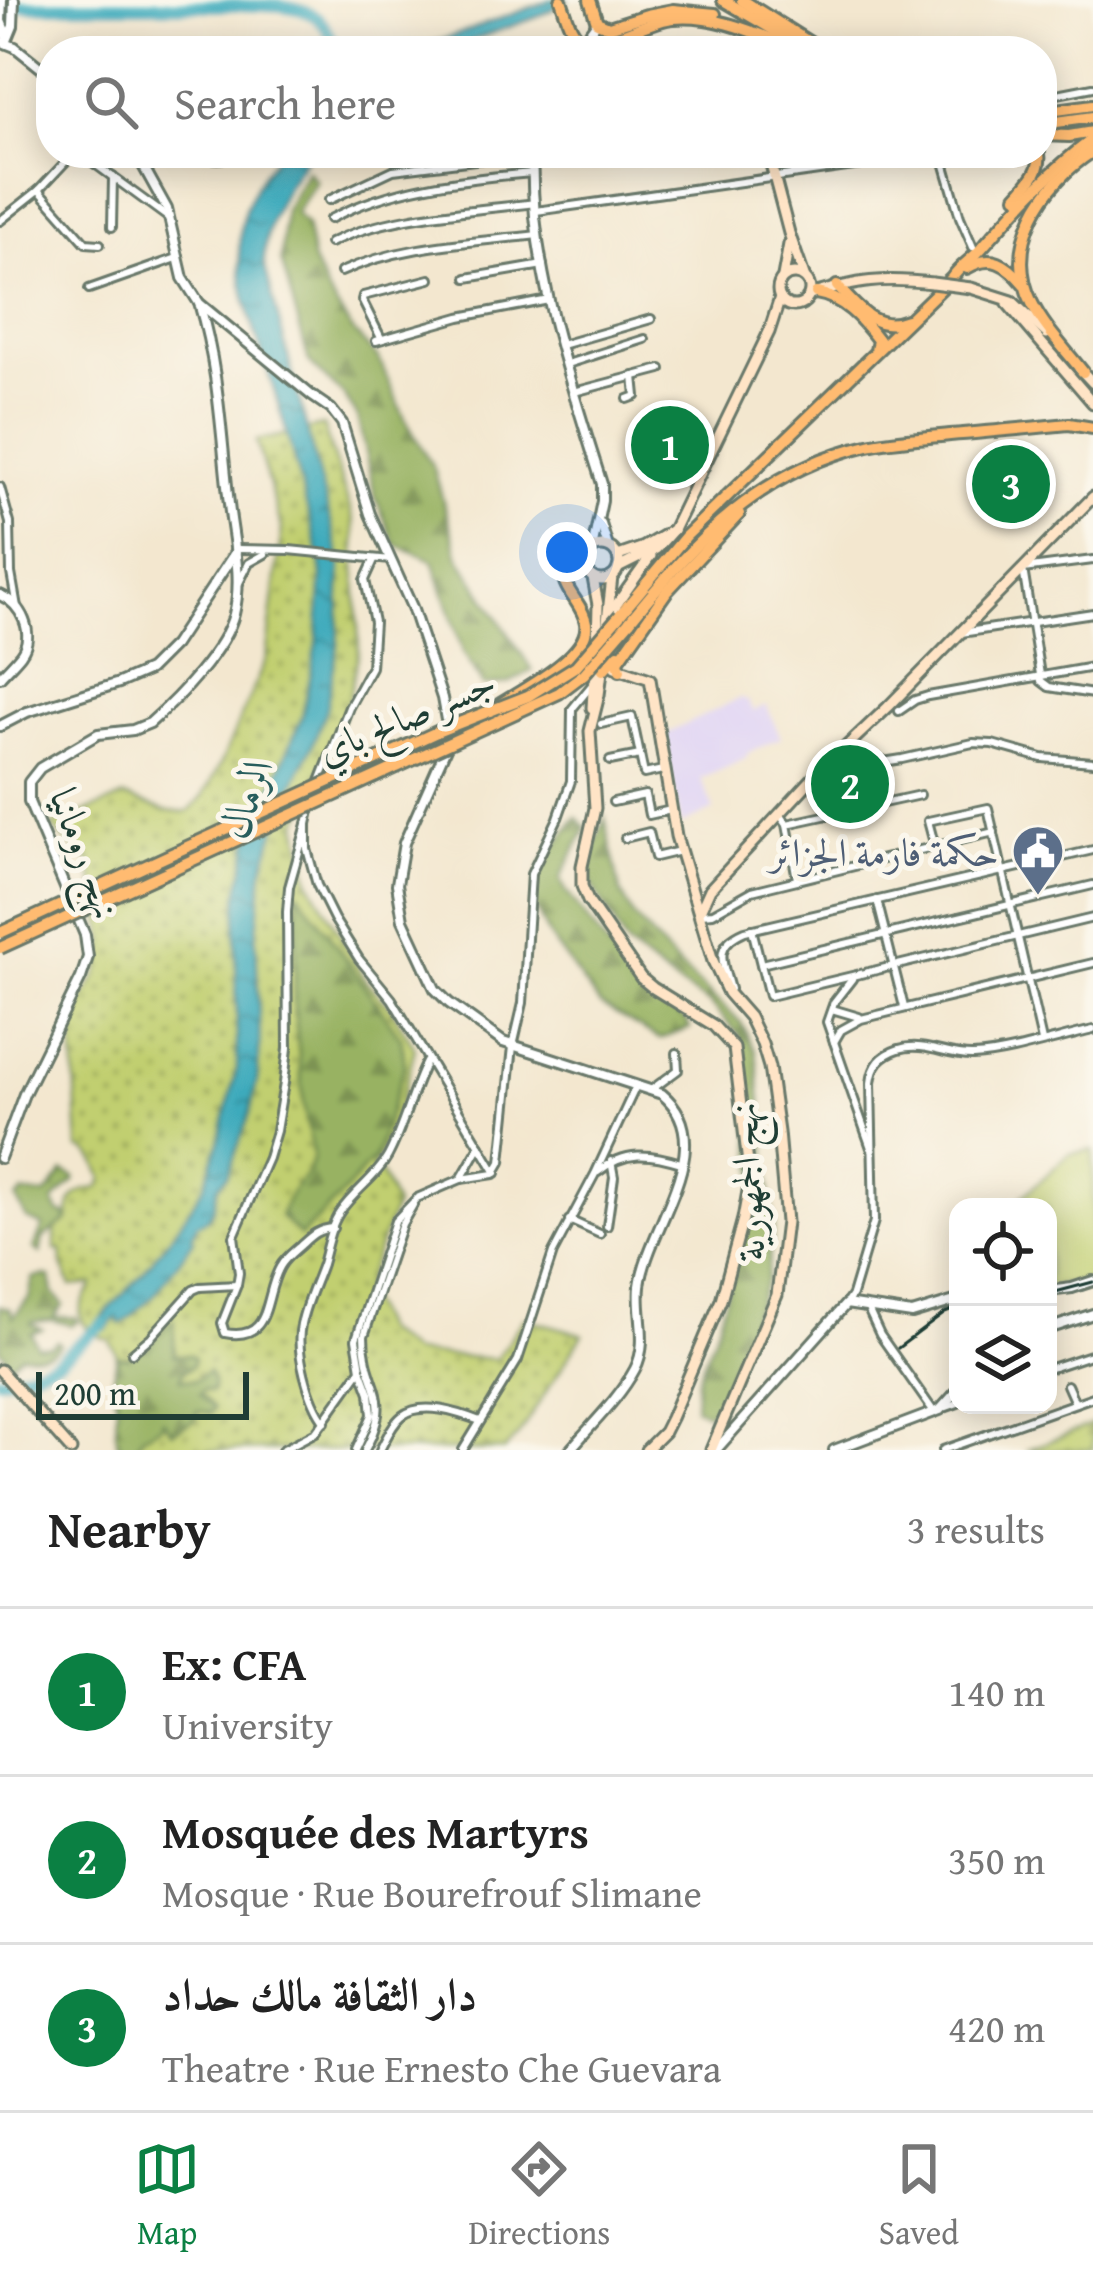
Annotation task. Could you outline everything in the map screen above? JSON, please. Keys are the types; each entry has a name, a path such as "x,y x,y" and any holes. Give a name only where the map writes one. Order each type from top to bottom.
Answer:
{"highway":[{"path":"561,0 576,36"},
{"path":"590,0 595,18 609,27 692,5 761,35"},
{"path":"723,0 781,36"},
{"path":"742,0 800,36"},
{"path":"618,36 678,17 721,22 761,35"},
{"path":"1057,110 1093,105"},
{"path":"1057,122 1093,118"},
{"path":"1057,136 1093,135"},
{"path":"1057,167 1093,135"},
{"path":"1024,284 1024,241 1031,219 1058,179 1093,151"},
{"path":"955,274 1038,168"},
{"path":"0,948 559,693 598,659 686,536 978,253 1055,168"},
{"path":"955,274 977,262 1003,263 1024,284 1036,310 1083,372"},
{"path":"838,286 860,310 883,324 910,319"},
{"path":"813,294 828,295 847,306 878,340 875,353"},
{"path":"624,618 688,550 753,497 811,464 866,445 1069,424 1093,428"},
{"path":"611,668 678,578 753,497"},
{"path":"497,706 575,651 586,633 585,619 562,576 567,566 584,564"},
{"name":"جسر صالح باي","path":"0,933 528,696 566,673 624,618"}],"main road":[{"path":"771,168 813,294"},
{"path":"606,624 673,530 769,332 780,298 789,233"},
{"path":"783,277 794,273 838,286"},
{"path":"769,332 813,294 865,280 971,288 1000,295 1023,309 1093,383"},
{"path":"860,310 857,294 865,280"},
{"path":"1000,295 1093,403"},
{"path":"780,298 794,306"},
{"path":"700,914 710,889 819,772 1092,498"},
{"path":"592,578 602,580 673,530"},
{"path":"590,731 611,668 606,624 616,567 608,547 592,548 584,564 598,605 590,731 596,800 582,866 584,892 641,978 713,1025 734,1048 750,1180 721,1300 671,1418 646,1450"},
{"path":"616,567 656,549"},
{"name":"نهج الجمهورية","path":"611,668 650,679 680,851 720,979 749,1017 762,1044 778,1132 786,1222 776,1295 713,1450"},
{"path":"0,1370 71,1450"}],"street":[{"path":"2,0 5,40 36,64"},
{"path":"5,40 13,22 14,0"},
{"path":"585,36 595,18"},
{"path":"1057,94 1093,87"},
{"path":"0,220 59,168"},
{"path":"101,168 171,219"},
{"path":"328,200 394,170 410,168"},
{"path":"532,168 549,299 602,484 592,548"},
{"path":"330,243 395,222 842,168"},
{"path":"946,168 973,247"},
{"path":"146,169 171,219 183,278 200,303 332,409 342,423 370,514 412,607 448,731 443,757 402,848 397,884 400,912 430,981 442,997 491,1035 662,1094 679,1113 686,1136 678,1181 641,1280 638,1361 570,1450"},
{"path":"330,219 403,190 532,173"},
{"path":"112,177 112,227"},
{"path":"39,190 86,243 100,244"},
{"path":"341,272 422,248 539,235"},
{"path":"89,289 177,258"},
{"path":"467,278 543,265"},
{"path":"430,279 363,296 379,340 549,299"},
{"name":"نهج رومانيا","path":"0,1157 88,957 82,924 30,805 29,782 40,768 92,736 137,729 159,715 223,639 233,618 237,549 210,338 200,303"},
{"path":"561,345 652,319"},
{"path":"566,364 645,338"},
{"path":"574,392 661,368"},
{"path":"628,399 636,396 634,376"},
{"path":"0,487 11,534 17,607 25,622 25,646 0,677"},
{"path":"1092,498 1093,508"},
{"path":"600,516 608,547"},
{"path":"0,726 27,712 149,670 174,645 237,549 391,560"},
{"path":"236,592 249,563 270,552"},
{"path":"333,1228 315,1232 285,1260 257,1327 248,1333 225,1333 222,1323 238,1273 233,1236 268,1159 284,1083 290,887 312,802 349,707 371,667 374,622 365,580 374,560"},
{"path":"1093,560 1023,569 1038,676 1049,687 1093,694"},
{"path":"0,595 17,607"},
{"path":"961,633 1093,613"},
{"path":"496,1173 523,1003 531,874 571,781 572,709 611,668"},
{"path":"899,711 928,696 1093,668"},
{"path":"601,724 632,717 644,774 664,770"},
{"path":"819,772 973,742 1042,758 1093,762"},
{"path":"610,761 640,755"},
{"path":"613,802 645,795 649,814 671,810"},
{"path":"787,824 920,795"},
{"path":"935,848 928,821 988,808 1042,1041"},
{"path":"780,814 787,824 797,879"},
{"path":"307,824 317,885 334,919 392,999 496,1173"},
{"path":"625,838 649,832 655,857 680,851"},
{"path":"700,914 713,913 744,894 797,879 994,832"},
{"path":"732,997 722,948 752,929 1093,850"},
{"path":"760,964 1093,884"},
{"path":"877,900 904,1008"},
{"path":"752,929 769,996 1093,919"},
{"path":"834,1042 850,1022 1093,963"},
{"path":"854,976 830,1008 827,1022 874,1157"},
{"path":"830,1008 862,1019"},
{"path":"713,1450 852,1294 874,1221 871,1083 876,1064 901,1048 978,1055 1093,1030"},
{"path":"651,1090 678,1070 677,1053"},
{"path":"325,1422 312,1404 301,1324 339,1213 386,1160 427,1060"},
{"path":"463,1450 518,1360 548,1267 636,1086"},
{"path":"460,1179 480,1146"},
{"path":"595,1174 620,1157 641,1154 681,1163"},
{"path":"607,1226 614,1177 611,1162"},
{"path":"360,1450 372,1414 356,1339 395,1221 417,1198 460,1179 496,1173"},
{"path":"360,1450 374,1432 381,1408 364,1354 364,1336 417,1198"},
{"path":"569,1220 600,1234"},
{"path":"1057,1290 1093,1282"},
{"path":"132,1353 193,1290 237,1285"},
{"path":"846,1304 912,1314 949,1303"},
{"path":"867,1307 880,1335 937,1411"},
{"path":"1057,1326 1093,1314"},
{"path":"1057,1367 1093,1354"},
{"path":"282,1450 325,1422 361,1369"},
{"path":"1067,1385 1075,1403"},
{"path":"943,1450 1093,1397"},
{"path":"937,1411 949,1399"},
{"path":"834,1450 949,1406"},
{"path":"380,1450 389,1431 409,1412 432,1409 480,1421"}],"shaded area":[{"path":"740,698 753,711 766,705 781,738 701,779 714,810 681,825 664,735"}],"green space":[{"path":"307,171 316,181 295,213 306,226 313,262 351,329 379,359 434,469 459,557 532,670 509,683 483,686 463,652 433,560 395,544 375,496 357,416 309,362 281,260 285,210"},
{"path":"323,426 354,521 359,651 348,702 298,824 310,881 366,981 390,1006 415,1048 393,1126 372,1169 381,1174 395,1206 363,1289 381,1330 412,1353 496,1359 524,1318 583,1334 504,1450 122,1450 117,1442 117,1401 112,1389 117,1353 109,1340 82,1321 81,1309 93,1284 71,1286 61,1250 55,1250 55,1229 68,1220 72,1200 79,1192 99,1188 103,1178 92,1156 79,1148 72,1018 98,974 105,942 90,862 50,826 124,797 166,811 187,812 202,798 266,659 282,529 256,441"},
{"path":"577,817 586,828 560,879 566,891 635,985 686,1020 690,1028 660,1039 600,1005 549,936 535,906 535,885 542,864"},
{"path":"605,818 620,891 633,916 741,1023 756,1052 774,1225 766,1282 716,1406 707,1413 695,1407 697,1379 717,1328 757,1188 739,1035 709,1003 627,946 589,879"},
{"path":"298,891 401,1038 405,1065 375,1157 300,1236 280,1216 291,1192 308,1173 313,1156 294,1005"},
{"path":"1093,1150 1093,1278 1057,1286 1057,1198 1022,1198 1069,1154"},
{"path":"64,1172 74,1181 53,1202 66,1221 43,1238 40,1253 34,1248 43,1226 27,1219 16,1199 23,1193 46,1195"},
{"path":"50,1277 53,1293 63,1305 54,1317 76,1318 77,1322 32,1322 42,1329 31,1333 37,1346 60,1344 48,1353 21,1354 8,1366 0,1350 0,1306 10,1309 13,1317 29,1298 33,1278"},
{"path":"174,1319 174,1355 194,1359 181,1379 196,1380 208,1371 213,1390 200,1394 214,1408 211,1413 197,1411 195,1420 172,1432 163,1420 143,1435 135,1449 121,1450 116,1433 117,1397 112,1389 118,1356 148,1350"},
{"path":"1093,1424 1093,1450 1027,1450"}],"water":[{"path":"551,0 569,0 484,36 453,36"},
{"path":"268,168 300,168 272,218 264,263 341,562 338,645 326,709 282,808 263,870 256,940 260,1043 250,1113 228,1174 218,1186 213,1209 197,1224 194,1240 155,1294 126,1321 120,1324 117,1317 107,1329 96,1332 92,1328 179,1225 205,1184 218,1145 237,1068 238,894 251,836 302,717 317,644 320,558 240,270 241,227"}],"waterway":[{"path":"0,6 291,7 323,23 330,36"},
{"name":"الرمال","path":"0,1379 57,1361 104,1323"}],"tram line":[{"path":"1057,1292 1093,1282"},
{"path":"898,1348 949,1311"}],"place":[{"name":"Ex: CFA","path":"670,445"},
{"name":"دار الثقافة مالك حداد","path":"1011,484"},
{"name":"Mosquée des Martyrs","path":"850,784"},
{"name":"حكمة فارمة الجزائر","path":"1038,897"}]}
